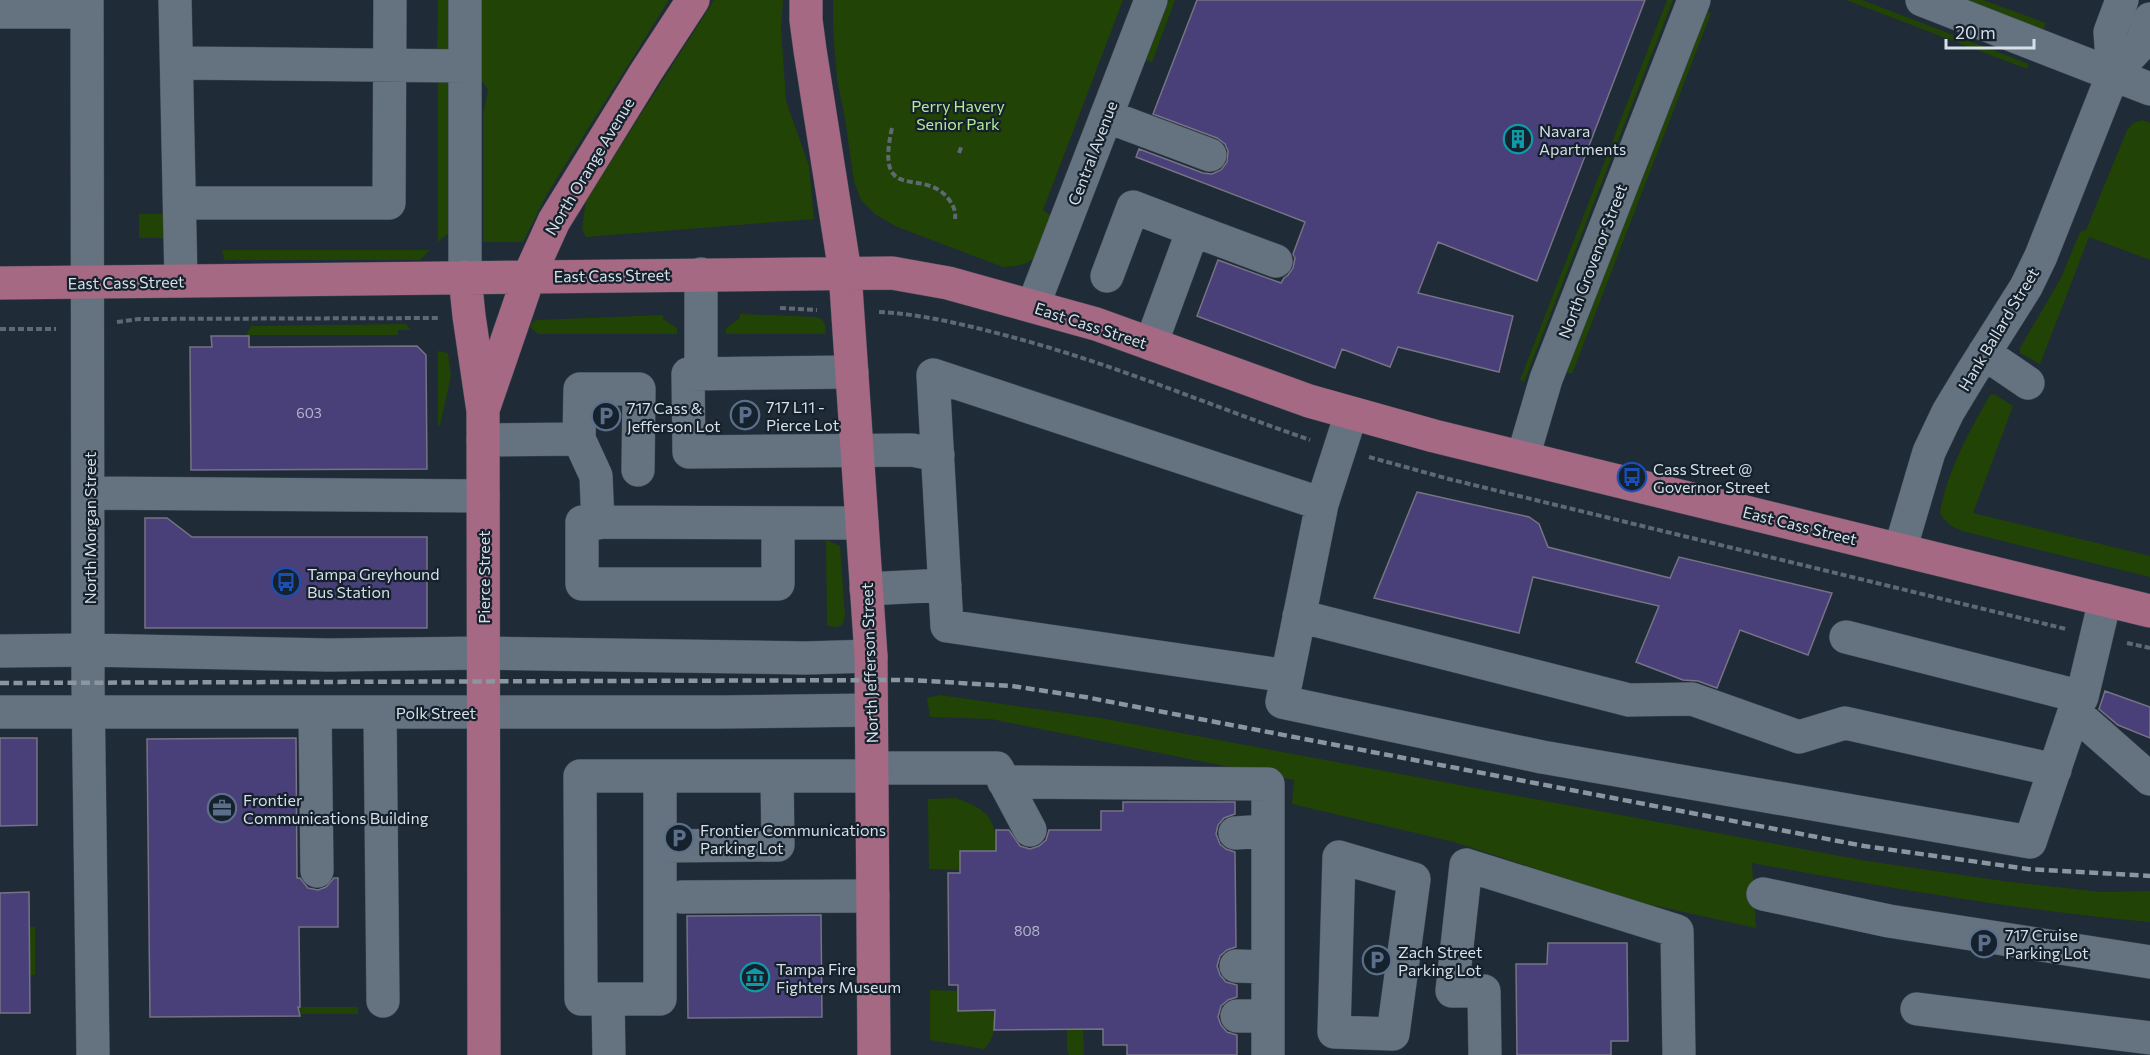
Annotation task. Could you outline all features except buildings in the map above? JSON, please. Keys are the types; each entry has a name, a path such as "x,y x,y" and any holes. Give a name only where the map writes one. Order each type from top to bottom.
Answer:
{"main road":[{"name":"North Orange Avenue","path":"483,426 530,276 554,220 693,0"},
{"path":"806,0 810,50 845,272"},
{"name":"North Jefferson Street","path":"845,272 871,656 874,1055"},
{"name":"East Cass Street","path":"0,283 892,273 948,283 1096,324 1351,414 2150,611"},
{"name":"Pierce Street","path":"465,277 483,426 484,1055"}],"street":[{"path":"175,0 181,281"},
{"path":"180,202 389,203 390,0"},
{"name":"Pierce Street","path":"465,0 465,277"},
{"name":"Central Avenue","path":"1033,306 1151,0"},
{"name":"North Grovenor Street","path":"1523,457 1546,378 1694,0"},
{"path":"1922,0 2150,88"},
{"name":"Hank Ballard Street","path":"2113,74 2110,32 2122,0"},
{"path":"0,12 87,6"},
{"name":"North Morgan Street","path":"87,6 88,650 93,1055"},
{"name":"Hank Ballard Street","path":"1900,550 1929,452 1948,412 2026,287 2041,256 2113,74 2140,44 2150,19"},
{"path":"177,63 465,66"},
{"path":"1106,116 1210,155"},
{"path":"1107,276 1133,207 1276,261"},
{"path":"1151,344 1194,230"},
{"path":"701,274 701,374"},
{"path":"1984,353 2028,383"},
{"path":"852,372 688,374 689,452 912,450 938,455"},
{"path":"1287,676 947,626 933,375 1322,504"},
{"path":"597,523 597,476 579,439 580,389 639,389 638,470"},
{"path":"1351,414 1322,504 1282,702 1542,757 2030,842 2078,704 2105,600"},
{"path":"483,426 579,439"},
{"path":"89,493 483,496"},
{"path":"778,523 778,584 582,584 582,522 862,523"},
{"path":"866,589 945,585"},
{"path":"1299,616 1629,700 1692,699 1799,737 1845,723 2055,770"},
{"path":"1846,637 2078,704 2150,778"},
{"path":"0,651 88,650 329,655 483,653 806,658 871,656"},
{"name":"Polk Street","path":"0,711 871,710"},
{"path":"315,712 317,871"},
{"path":"380,712 383,1001"},
{"path":"660,776 660,999 580,999 580,776 660,776 777,776 997,768 1030,830"},
{"path":"660,846 778,845 777,776"},
{"path":"1004,782 1268,784 1268,831 1252,966 1252,1016 1268,1055"},
{"path":"1235,833 1268,831"},
{"path":"1339,857 1414,879 1393,1034 1377,1044 1334,1032 1339,857"},
{"path":"1485,1055 1484,991 1452,991 1466,865 1677,931 1679,1055"},
{"path":"1763,894 1889,921 2150,962"},
{"path":"682,897 873,896"},
{"path":"609,999 609,1055"},
{"path":"1917,1009 2150,1038"}],"path":[{"path":"892,128 888,156 890,167 898,179 926,184 945,195 956,213 955,219"},
{"path":"959,153 962,145"},
{"path":"2140,646 2150,648"}],"green space":[{"path":"438,0 453,0 453,53 437,56"},
{"path":"473,0 669,0 547,194 523,242 483,242 483,115 488,90 469,60"},
{"path":"714,0 783,0 781,28 786,101 809,166 814,219 586,237 582,229 586,200"},
{"name":"Perry Havery Senior Park","path":"833,0 1123,0 1043,210 1050,215 1051,220 1041,248 1032,260 1025,264 1003,267 895,226 875,214 861,200 854,182 837,79"},
{"path":"1169,0 1175,0 1152,62 1146,60"},
{"path":"1667,0 1673,0 1524,382 1520,380"},
{"path":"1846,0 1862,0 2029,64 2027,69"},
{"path":"1964,0 1983,0 2046,23 2043,30"},
{"path":"1704,11 1711,13 1572,374 1565,371"},
{"path":"438,77 452,80 450,232 438,242"},
{"path":"2143,120 2150,123 2150,260 2089,237 2040,364 2020,353 2020,348 2061,278 2080,232 2086,230 2127,130 2133,123"},
{"path":"139,214 164,214 165,238 139,238"},
{"path":"222,250 430,250 420,260 224,260"},
{"path":"740,314 816,317 823,321 826,334 726,334 726,328 740,318"},
{"path":"663,315 663,319 677,328 677,334 538,334 530,327 533,321 538,320"},
{"path":"406,324 411,330 398,330 398,335 246,335 251,326"},
{"path":"438,351 448,353 451,376 438,426"},
{"path":"1994,394 2013,406 1973,513 2150,556 2150,577 1966,532 1945,520 1940,513 1953,467 1982,409 1990,395"},
{"path":"826,540 840,546 845,616 842,625 836,627 827,626"},
{"path":"940,695 1100,718 1867,861 2003,881 2102,892 2150,891 2150,922 2000,904 1752,863 1756,928 1634,901 1454,842 1292,804 1294,780 991,719 930,717 927,698"},
{"path":"956,798 975,806 988,816 994,830 996,851 960,851 960,870 929,869 928,799"},
{"path":"29,927 35,927 35,975 30,975 30,967 27,967"},
{"path":"930,990 958,991 995,1010 992,1036 984,1049 930,1040"},
{"path":"299,1007 358,1007 358,1014 299,1014"},
{"path":"1067,1025 1083,1025 1084,1055 1069,1055"}],"railway":[{"path":"0,683 909,680 1012,686 1085,697 1864,846 2028,869 2150,876"}],"place":[{"name":"Navara Apartments","path":"1518,139"},
{"name":"717 L11 - Pierce Lot","path":"745,415"},
{"name":"717 Cass & Jefferson Lot","path":"606,416"},
{"name":"Cass Street @ Governor Street","path":"1632,477"},
{"name":"Tampa Greyhound Bus Station","path":"286,582"},
{"name":"Frontier Communications Building","path":"222,808"},
{"name":"Frontier Communications Parking Lot","path":"679,838"},
{"name":"717 Cruise Parking Lot","path":"1984,943"},
{"name":"Zach Street Parking Lot","path":"1377,960"},
{"name":"Tampa Fire Fighters Museum","path":"755,977"}]}
